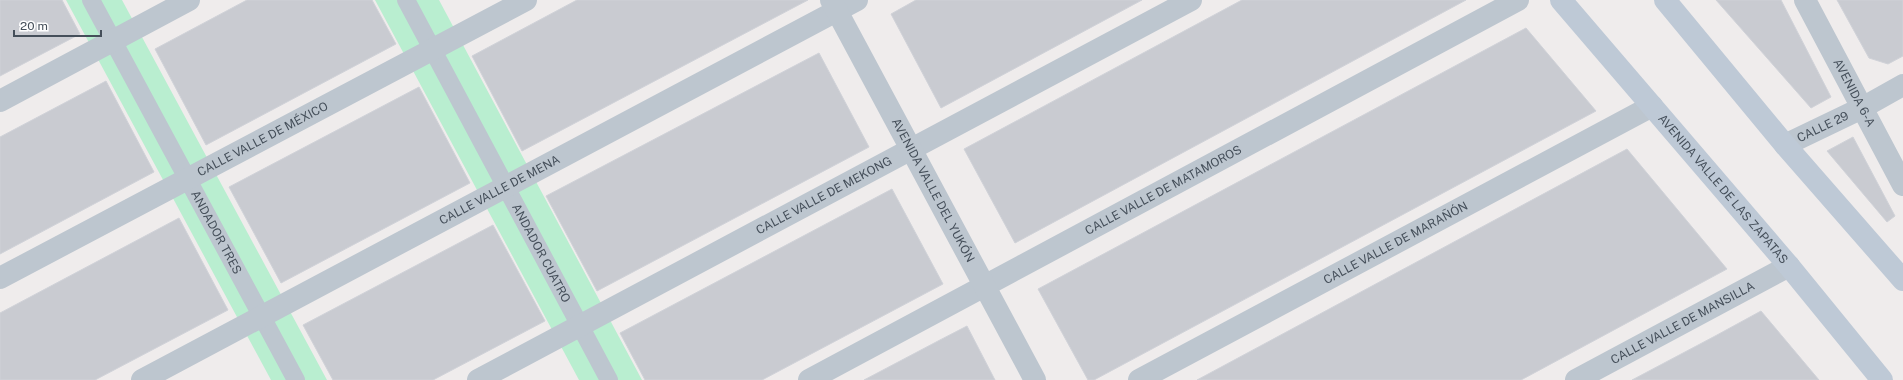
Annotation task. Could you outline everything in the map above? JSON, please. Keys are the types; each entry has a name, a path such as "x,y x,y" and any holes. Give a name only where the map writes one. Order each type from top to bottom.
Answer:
{"main road":[{"name":"AVENIDA VALLE DE LAS ZAPATAS","path":"1561,0 1789,266 1882,380"},
{"path":"1664,0 1903,280"}],"street":[{"name":"ANDADOR TRES","path":"91,0 296,380"},
{"path":"0,101 189,0"},
{"name":"ANDADOR CUATRO","path":"406,0 609,380"},
{"name":"CALLE VALLE DE MÉXICO","path":"0,278 526,0"},
{"name":"CALLE VALLE DE MENA","path":"142,380 506,187 834,5 857,0"},
{"name":"CALLE VALLE DE MEKONG","path":"478,380 1191,0"},
{"name":"CALLE VALLE DE MATAMOROS","path":"809,380 1518,0"},
{"name":"AVENIDA 6-A","path":"1805,0 1903,185"},
{"name":"AVENIDA VALLE DEL YUKÓN","path":"834,5 1035,380"},
{"name":"CALLE 29","path":"1786,144 1862,108 1903,85"},
{"name":"CALLE VALLE DE MARAÑÓN","path":"1139,380 1652,106"},
{"name":"CALLE VALLE DE MANSILLA","path":"1576,380 1789,266"}],"green space":[{"path":"66,0 122,0 327,380 271,380"},
{"path":"375,0 439,0 642,380 579,380"}],"building":[{"path":"0,0 62,0 80,34 0,76"},
{"path":"247,0 372,0 396,44 206,145 155,49"},
{"path":"577,0 808,0 522,151 472,56"},
{"path":"916,0 1142,0 941,108 891,14"},
{"path":"1242,0 1466,0 1015,243 964,149"},
{"path":"1716,0 1781,0 1831,97 1811,108"},
{"path":"1837,0 1903,0 1903,56 1888,64 1869,58"},
{"path":"1526,28 1596,111 1094,380 1088,380 1038,289"},
{"path":"819,53 869,147 597,291 546,196"},
{"path":"106,81 154,172 0,254 0,137"},
{"path":"419,87 470,183 281,283 229,187"},
{"path":"1853,137 1895,216 1887,222 1827,151"},
{"path":"1627,149 1727,269 1521,380 1197,380"},
{"path":"892,189 943,284 762,380 645,380 620,333"},
{"path":"179,218 228,310 95,380 0,380 0,313"},
{"path":"493,225 545,321 433,380 333,380 303,325"},
{"path":"1761,311 1819,380 1632,380 1717,335"},
{"path":"967,326 995,380 864,380 938,341"}]}
